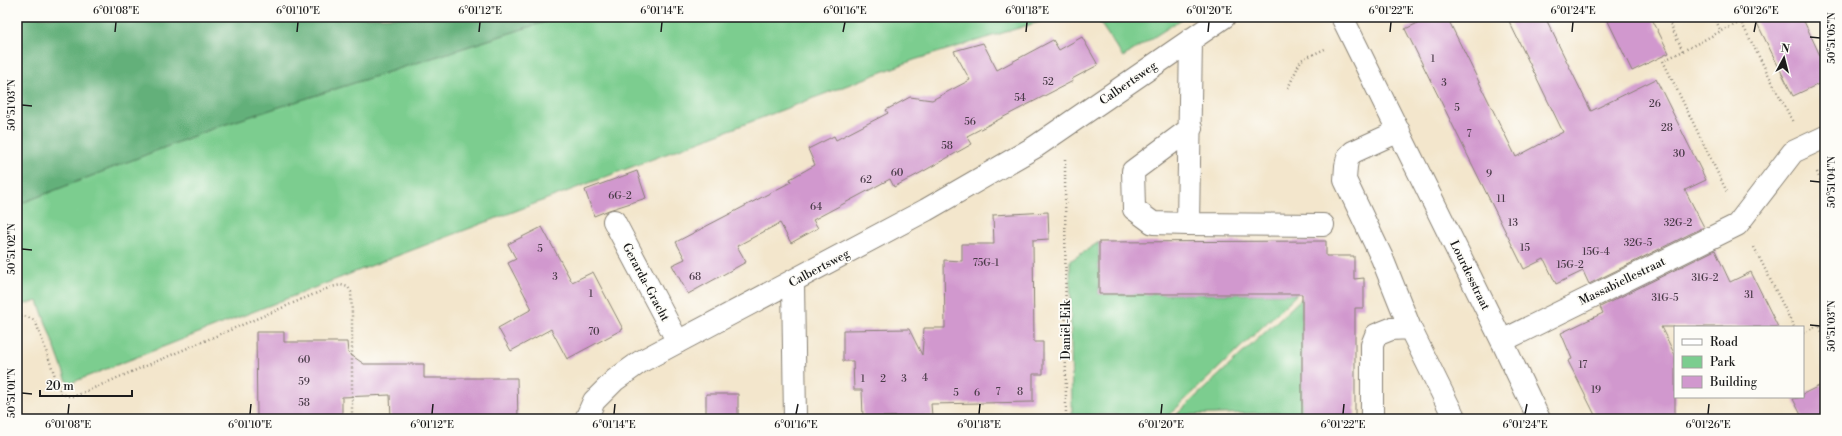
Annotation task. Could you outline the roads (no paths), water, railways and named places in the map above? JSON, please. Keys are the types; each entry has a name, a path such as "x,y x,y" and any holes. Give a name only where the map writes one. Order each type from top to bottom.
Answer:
{"street":[{"name":"Calbertsweg","path":"586,419 594,401 615,380 640,362 926,210 1036,147 1224,17"},
{"name":"Lourdesstraat","path":"1342,17 1539,419"},
{"path":"1188,224 1191,128 1191,39"},
{"path":"1191,128 1133,171 1134,209 1153,223 1323,225"},
{"path":"1399,131 1353,152 1348,157 1345,180 1382,258 1410,328 1455,419"},
{"name":"Massabiellestraat","path":"1502,341 1737,225 1793,152 1825,137"},
{"name":"Gerarda-Gracht","path":"614,221 678,342"},
{"path":"793,282 795,419"},
{"path":"1372,419 1372,345 1376,335 1391,329 1410,328"}]}
